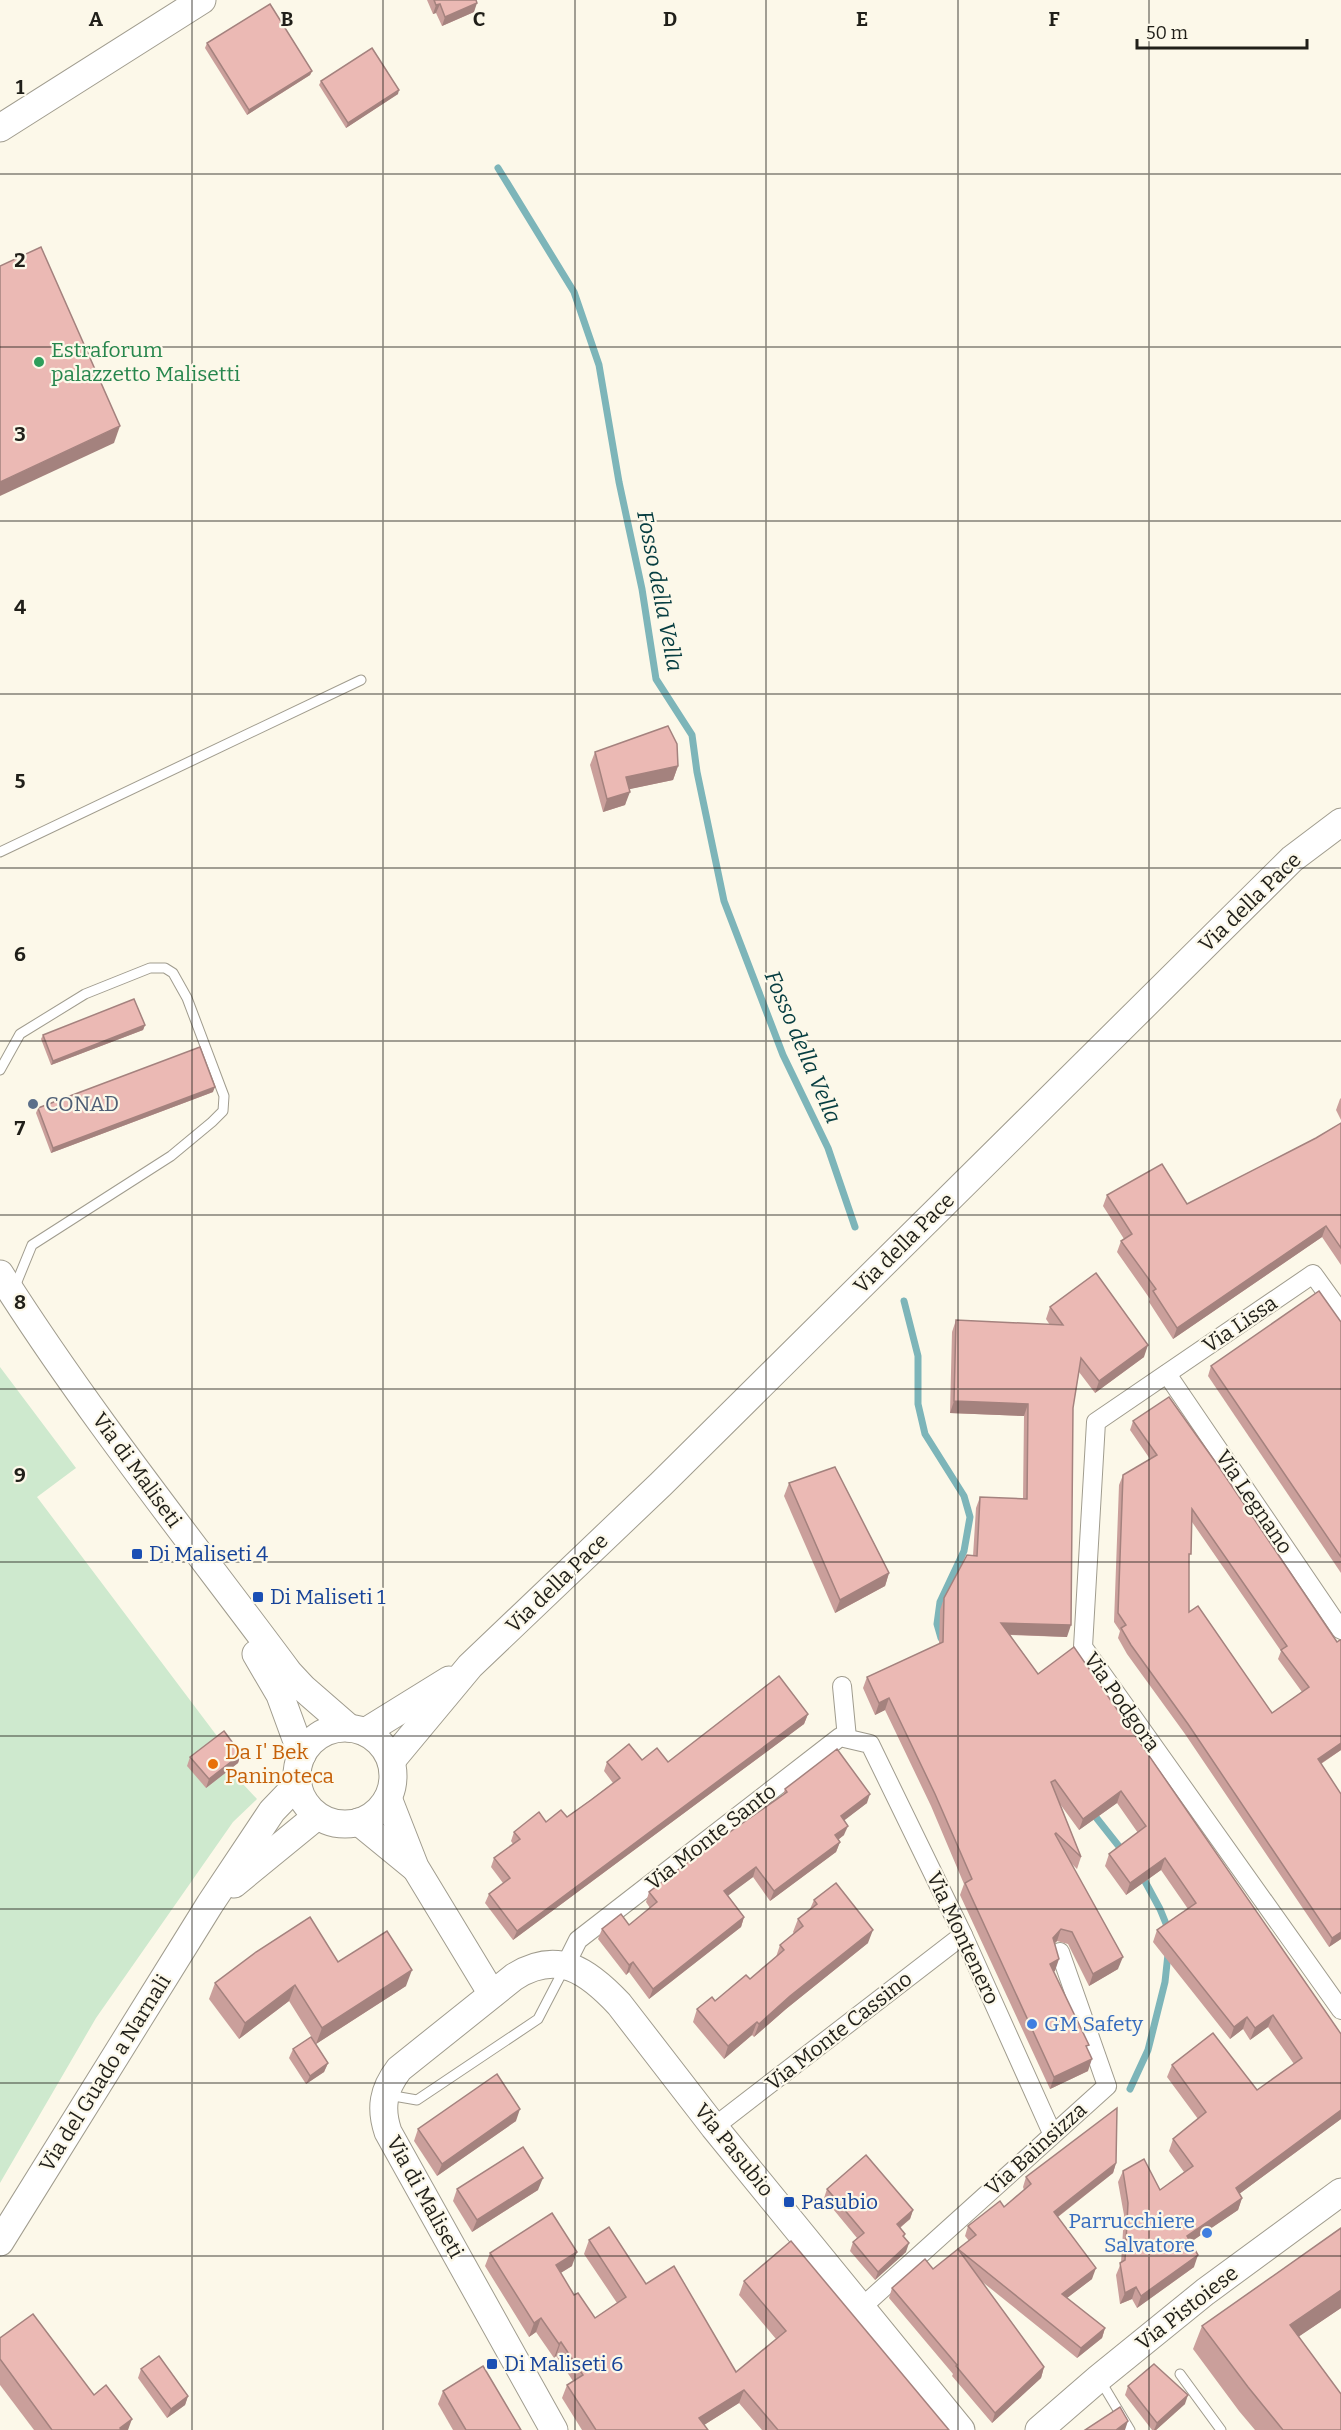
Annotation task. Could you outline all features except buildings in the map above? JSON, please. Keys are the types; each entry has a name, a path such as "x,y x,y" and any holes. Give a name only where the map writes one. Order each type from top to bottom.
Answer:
{"street":[{"path":"0,128 202,0"},
{"name":"Via della Pace","path":"470,1666 661,1484 1292,859 1341,822"},
{"name":"Via Lissa","path":"1167,1374 1313,1274 1341,1314"},
{"name":"Via di Maliseti","path":"4,1292 142,1479 303,1688 357,1730"},
{"name":"Via di Maliseti","path":"4,1292 120,1478 262,1661 285,1709 302,1755"},
{"name":"Via Legnano","path":"1167,1374 1341,1630"},
{"name":"Via Podgora","path":"1167,1374 1096,1422 1083,1647 1341,2010"},
{"path":"357,1730 470,1666"},
{"path":"391,1761 470,1666"},
{"path":"842,1686 847,1738"},
{"path":"335,1729 357,1730 385,1749 391,1761 392,1786 388,1798 371,1817 344,1825 317,1816 301,1796 297,1770 302,1755 321,1735 335,1729"},
{"name":"Via Monte Santo","path":"566,1964 578,1940 840,1737 847,1738"},
{"name":"Via Montenero","path":"847,1738 870,1744 963,1935 1052,2133"},
{"name":"Via del Guado a Narnali","path":"0,2242 210,1904 272,1810 298,1784"},
{"path":"388,1798 415,1867 492,1994"},
{"path":"210,1904 317,1816"},
{"path":"359,1822 415,1867"},
{"name":"Via Monte Cassino","path":"714,2127 963,1935"},
{"name":"Via Bainsizza","path":"862,2307 1052,2133 1107,2086 1060,1952"},
{"name":"Via di Maliseti","path":"554,2430 388,2132 382,2115 390,2080 399,2069 526,1969 546,1964 566,1964"},
{"name":"Via Pasubio","path":"566,1964 603,1987 619,2004 714,2127 961,2430"},
{"name":"Via Pistoiese","path":"1039,2430 1205,2292 1341,2192"}],"lane":[{"path":"0,852 362,680"},
{"path":"0,1070 20,1034 85,994 150,968 165,968 173,973 187,998 224,1096 223,1111 171,1156 32,1245 4,1292"},
{"path":"385,2095 417,2100 538,2019 566,1964"},
{"path":"1179,2374 1221,2430"},
{"path":"1099,2378 1130,2430"}],"green space":[{"path":"0,1367 76,1468 37,1497 220,1740 229,1769 257,1799 233,1822 96,2018 0,2183"}],"waterway":[{"name":"Fosso della Vella","path":"498,168 574,292 599,365 619,482 642,589 656,679 692,735 697,772 724,901 783,1055 828,1148 855,1227"},
{"name":"Fosso della Vella","path":"904,1301 918,1356 918,1404 925,1434 964,1496 970,1517 964,1551 940,1602 937,1624 941,1638"},
{"name":"Fosso della Vella","path":"1091,1811 1125,1854"},
{"name":"Fosso della Vella","path":"1141,1874 1169,1931"},
{"name":"Fosso della Vella","path":"1130,2089 1148,2050 1165,1982 1168,1954"}],"place":[{"name":"Estraforum palazzetto Malisetti","path":"39,362"},
{"name":"CONAD","path":"33,1104"},
{"name":"Di Maliseti 4","path":"137,1554"},
{"name":"Di Maliseti 1","path":"258,1597"},
{"name":"Da I' Bek Paninoteca","path":"213,1764"},
{"name":"GM Safety","path":"1032,2024"},
{"name":"Pasubio","path":"789,2202"},
{"name":"Parrucchiere Salvatore","path":"1207,2233"},
{"name":"Di Maliseti 6","path":"492,2364"}]}
